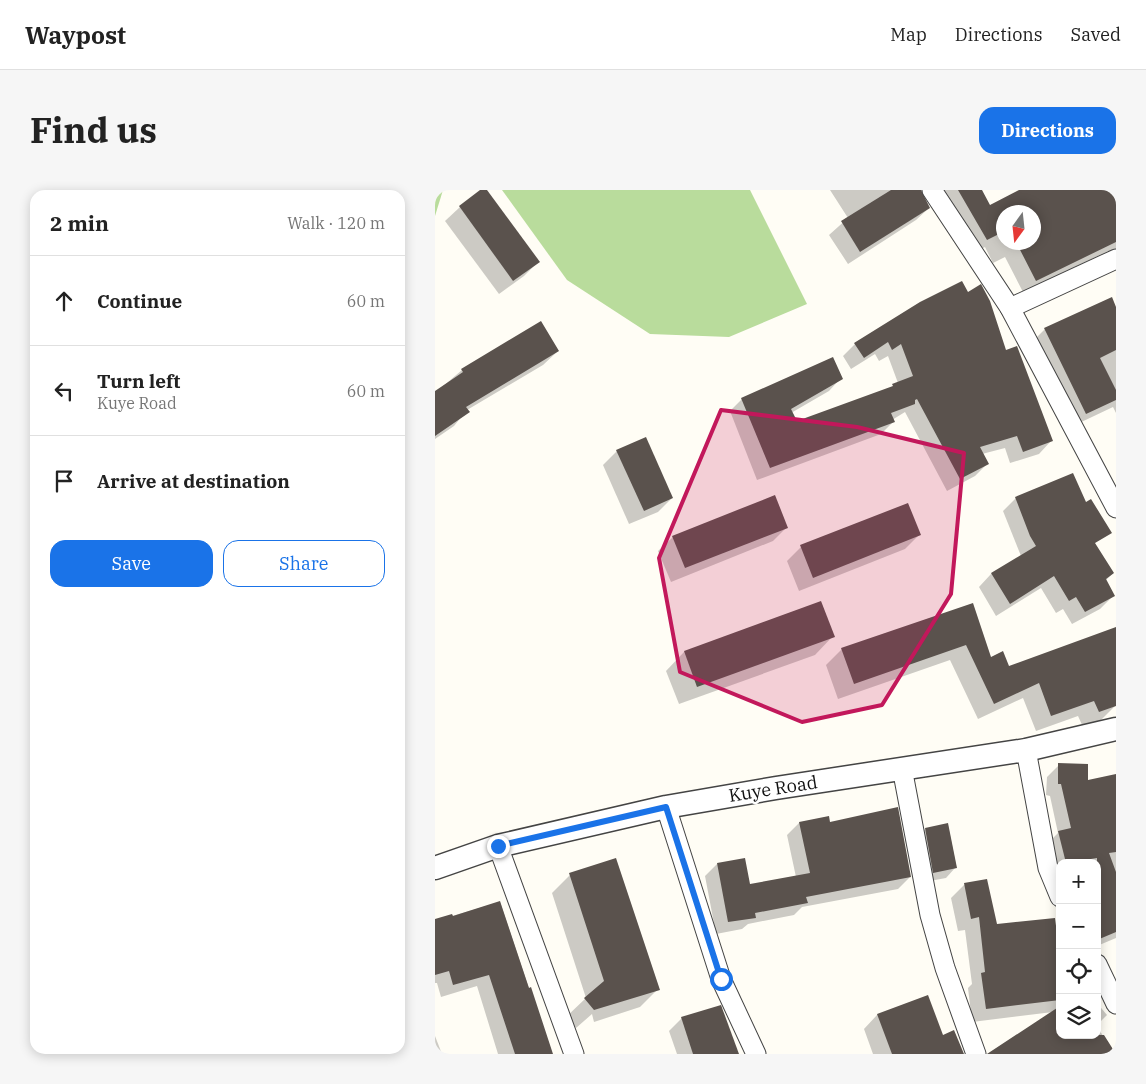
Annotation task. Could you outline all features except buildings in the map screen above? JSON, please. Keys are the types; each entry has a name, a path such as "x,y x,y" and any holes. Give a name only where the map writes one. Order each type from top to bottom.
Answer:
{"street":[{"path":"933,190 1010,308 1116,508"},
{"path":"1010,308 1116,259"},
{"name":"Kuye Road","path":"435,868 498,846 666,807 902,768 1026,750 1116,729"},
{"path":"1026,750 1048,868 1056,887"},
{"path":"902,768 930,915 945,968 976,1054"},
{"path":"666,807 721,979 756,1054"},
{"path":"498,846 575,1054"},
{"path":"1101,972 1116,1004"}],"highlighted area":[{"path":"721,410 857,427 964,453 951,594 882,705 802,722 680,672 659,558"}],"green space":[{"path":"435,190 443,190 435,216"},
{"path":"502,190 750,190 807,304 729,337 650,334 567,280"}],"route":[{"path":"498,846 666,807 721,979"}]}
